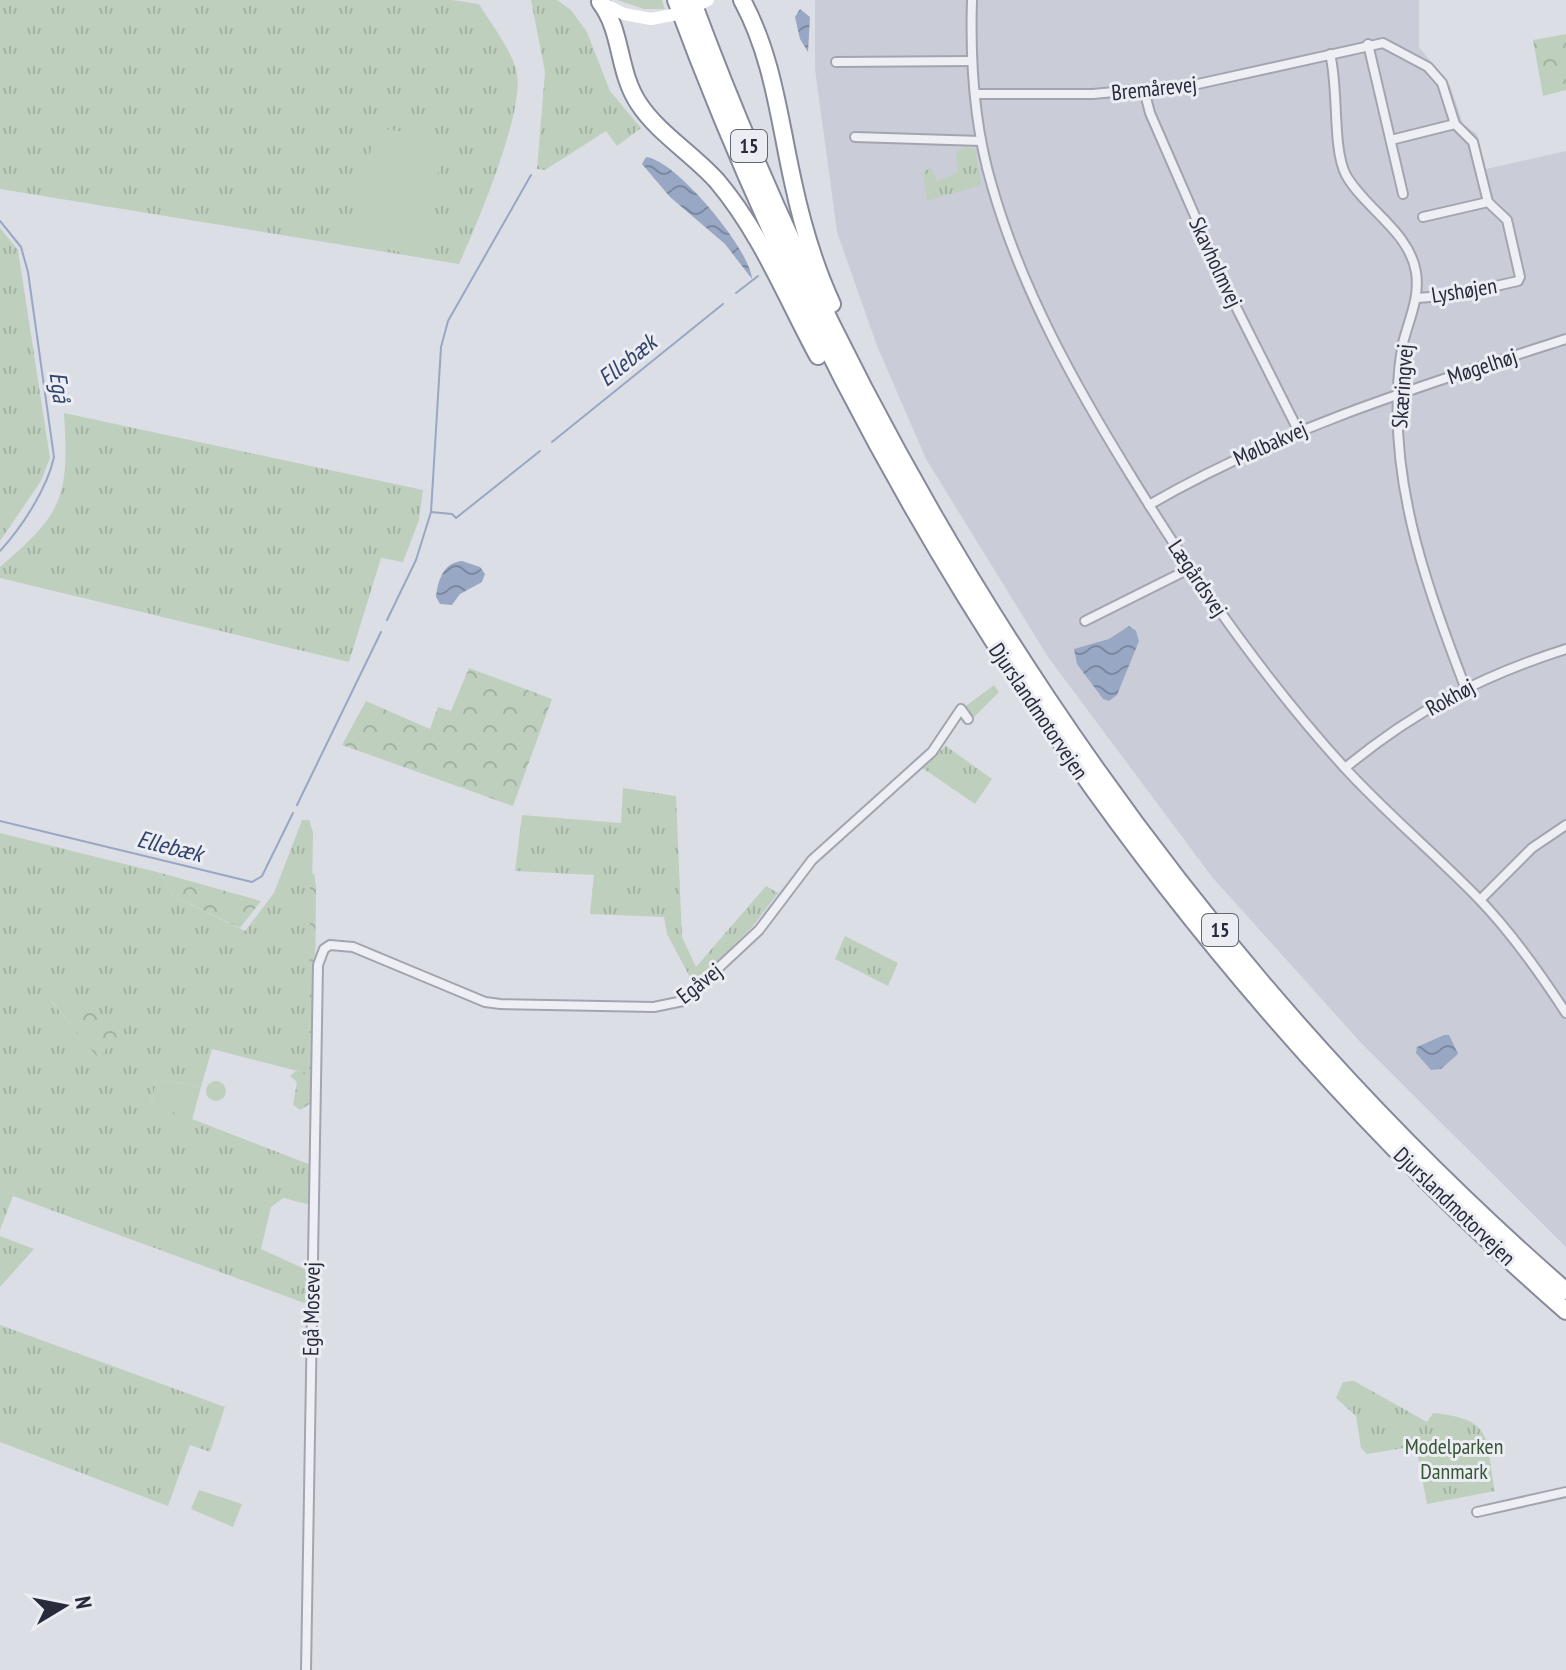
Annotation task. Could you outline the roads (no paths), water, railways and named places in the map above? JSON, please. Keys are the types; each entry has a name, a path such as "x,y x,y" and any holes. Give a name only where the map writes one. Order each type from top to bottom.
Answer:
{"highway":[{"name":"Djurslandmotorvejen","path":"676,0 754,197 807,311 915,515 1007,665 1132,844 1264,1006 1419,1173 1566,1311"},
{"name":"Djurslandmotorvejen","path":"692,0 737,117 813,289 881,423 1018,655 1074,738 1219,929 1357,1088 1439,1173 1566,1291"},
{"path":"742,0 755,27 776,91 793,183 822,283 935,518"},
{"path":"599,1 612,19 622,67 638,102 716,180 738,208 910,520 1007,665"}],"street":[{"path":"599,1 624,14 651,19 683,13 708,0"},
{"name":"Lægårdsvej","path":"972,0 972,61 981,141 1004,224 1043,318 1149,505 1239,637 1345,768 1480,900 1517,943 1566,1013"},
{"path":"1368,44 1403,194"},
{"name":"Lyshøjen","path":"1330,54 1368,44 1398,48 1434,73 1447,96 1455,124 1473,142 1488,202 1507,220 1518,281 1456,295 1417,298"},
{"name":"Bremårevej","path":"975,94 1144,90 1207,82 1330,54"},
{"name":"Skæringvej","path":"1330,54 1337,83 1339,147 1345,174 1411,255 1417,275 1417,298 1402,350 1397,394 1400,466 1411,525 1427,584 1465,687"},
{"path":"836,62 972,61"},
{"name":"Skavholmvej","path":"1144,90 1150,113 1226,287 1298,430"},
{"path":"1391,140 1455,124"},
{"path":"855,137 981,141"},
{"path":"1423,217 1488,202"},
{"name":"Møgelhøj","path":"1397,394 1566,339"},
{"name":"Mølbakvej","path":"1149,505 1233,459 1298,430 1397,394"},
{"path":"1085,621 1191,568"},
{"name":"Rokhøj","path":"1345,768 1383,737 1465,687 1566,649"},
{"name":"Egåvej","path":"324,949 330,945 353,947 473,997 500,1004 654,1007 683,1001 759,930 812,860 932,752 961,709 968,719"},
{"path":"1480,900 1532,848 1566,825"},
{"name":"Egå Mosevej","path":"306,1670 318,965 324,949"},
{"path":"1477,1512 1566,1492"}],"water":[{"path":"800,9 810,17 808,52 800,39 795,17"},
{"path":"646,157 675,173 710,208 739,248 752,279 725,244 670,197 642,164"},
{"path":"462,561 480,567 485,574 482,582 460,594 452,605 440,604 436,597 443,573 450,565"},
{"path":"1129,626 1136,631 1139,641 1117,695 1109,701 1103,699 1077,664 1074,649 1109,639"},
{"path":"1449,1035 1458,1054 1441,1069 1431,1070 1416,1053 1417,1047"}],"waterway":[{"path":"431,512 441,347 448,321 531,175"},
{"name":"Egå","path":"0,221 21,247 28,272 54,457 33,507 0,551"},
{"path":"736,293 758,276"},
{"name":"Ellebæk","path":"552,442 723,304"},
{"name":"Ellebæk","path":"387,620 416,560 431,512 452,514 456,518 540,451"},
{"name":"Ellebæk","path":"297,805 381,632"},
{"name":"Ellebæk","path":"0,821 252,882 262,876 293,813"}],"park label":[{"name":"Modelparken Danmark","path":"1454,1458"}]}
